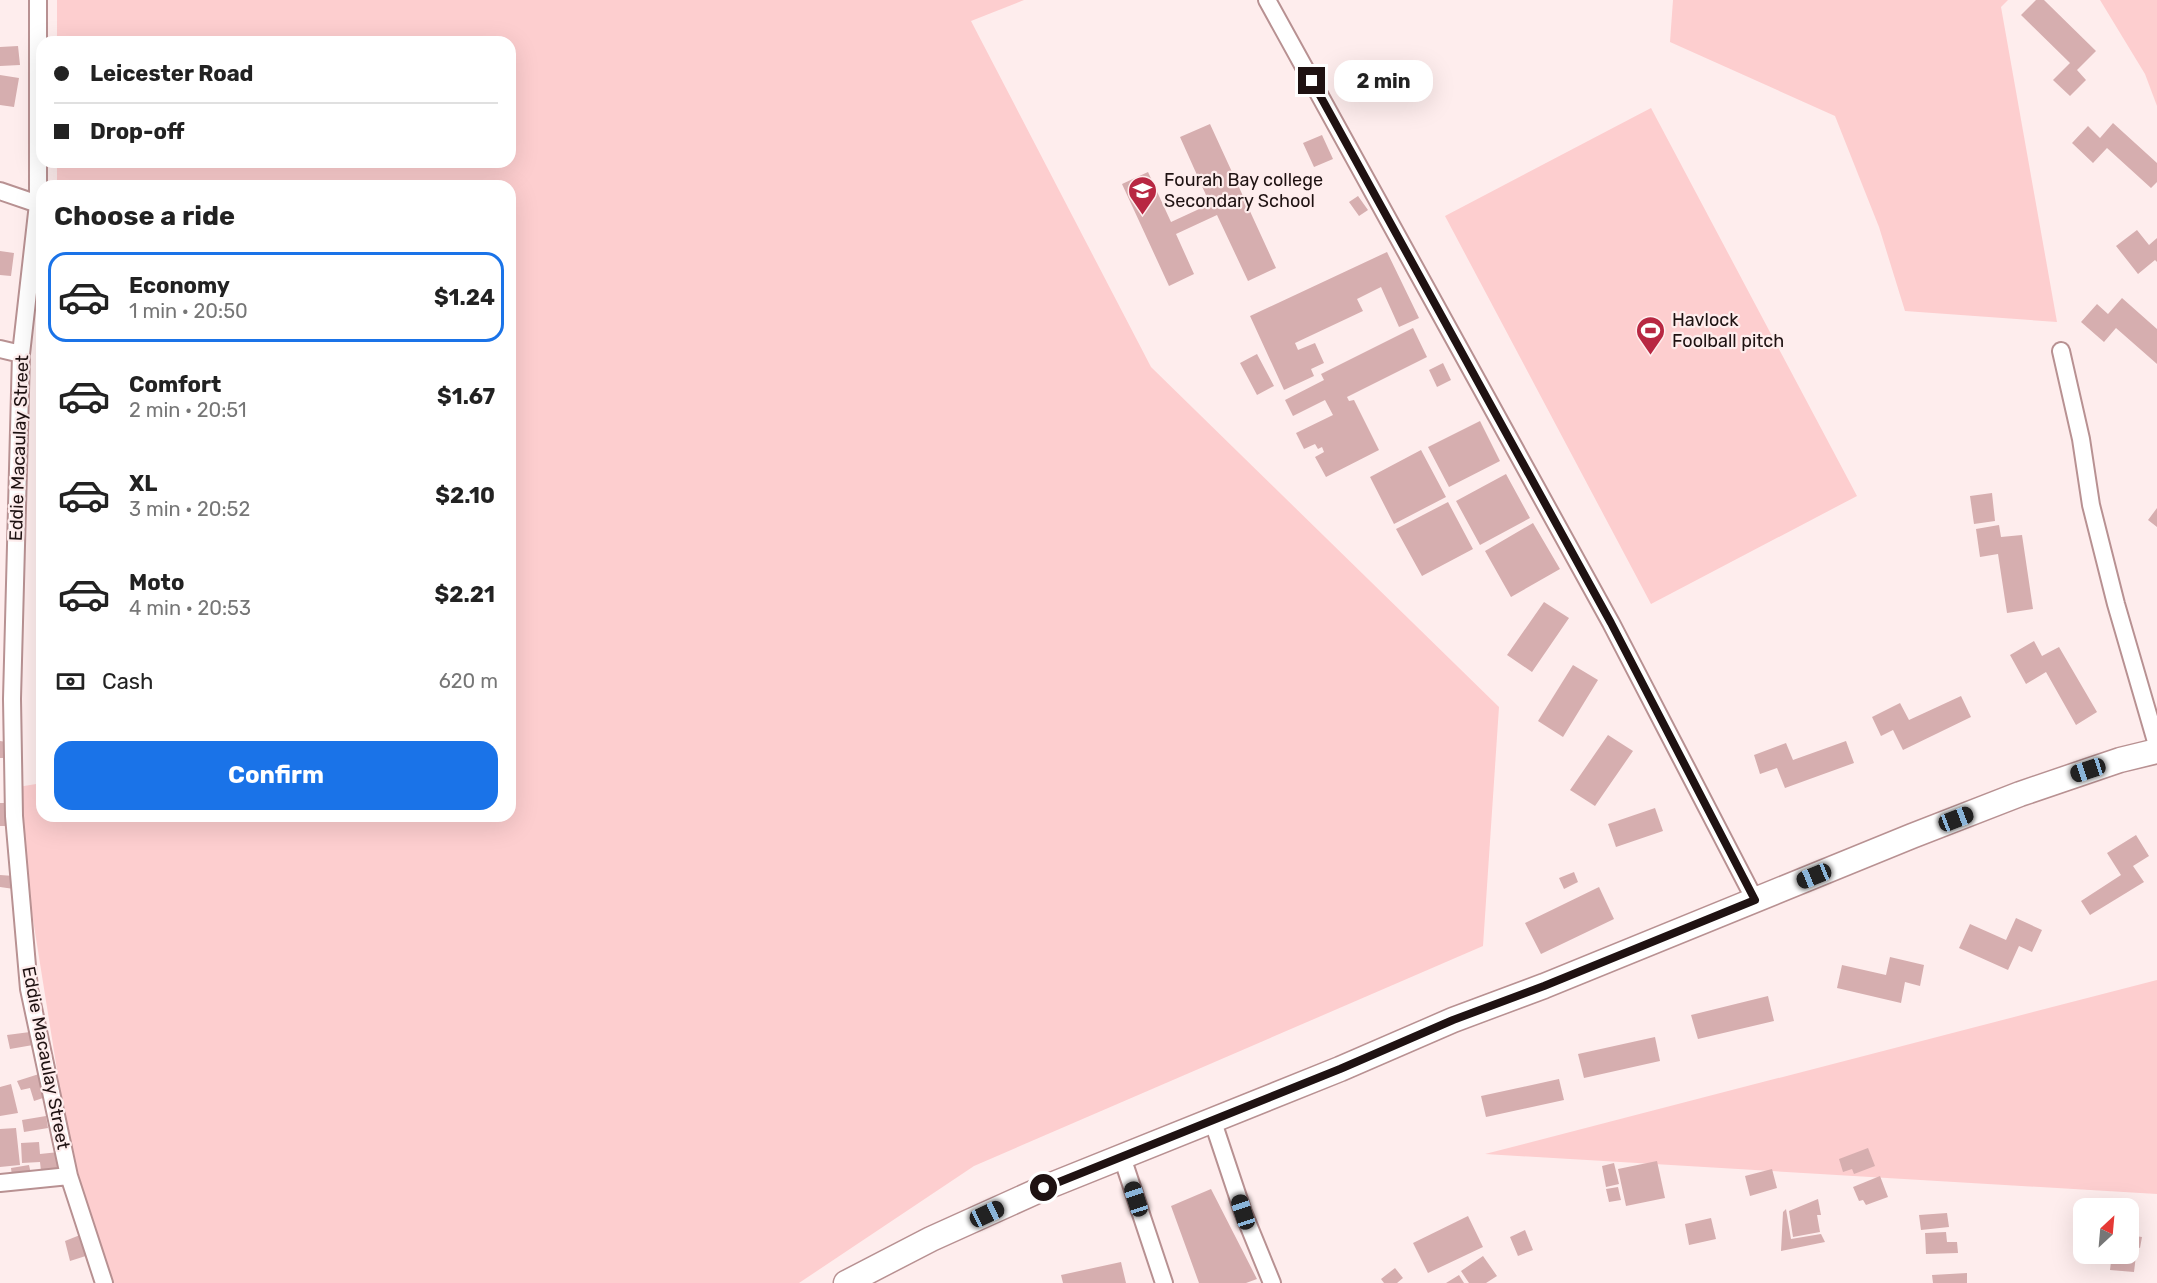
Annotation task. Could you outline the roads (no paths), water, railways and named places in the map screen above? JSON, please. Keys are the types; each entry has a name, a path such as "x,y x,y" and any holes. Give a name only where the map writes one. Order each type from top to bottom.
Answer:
{"street":[{"name":"Eddie Macaulay Street","path":"38,0 38,36"},
{"path":"1267,0 1611,623 1755,900"},
{"path":"0,192 36,203"},
{"name":"Eddie Macaulay Street","path":"36,222 21,354 12,699 14,816 29,989 69,1176 104,1283"},
{"path":"0,349 21,354"},
{"path":"2061,351 2081,439 2094,516 2119,615 2157,745"},
{"path":"846,1283 951,1230 1044,1188 1340,1069 1453,1020 1544,986 2020,794 2120,760 2157,752"},
{"path":"1212,1119 1243,1212 1272,1283"},
{"path":"1122,1157 1164,1283"},
{"path":"0,1183 69,1176"}],"place":[{"name":"Fourah Bay college Secondary School","path":"1143,216"},
{"name":"Havlock Foolball pitch","path":"1651,356"}]}
